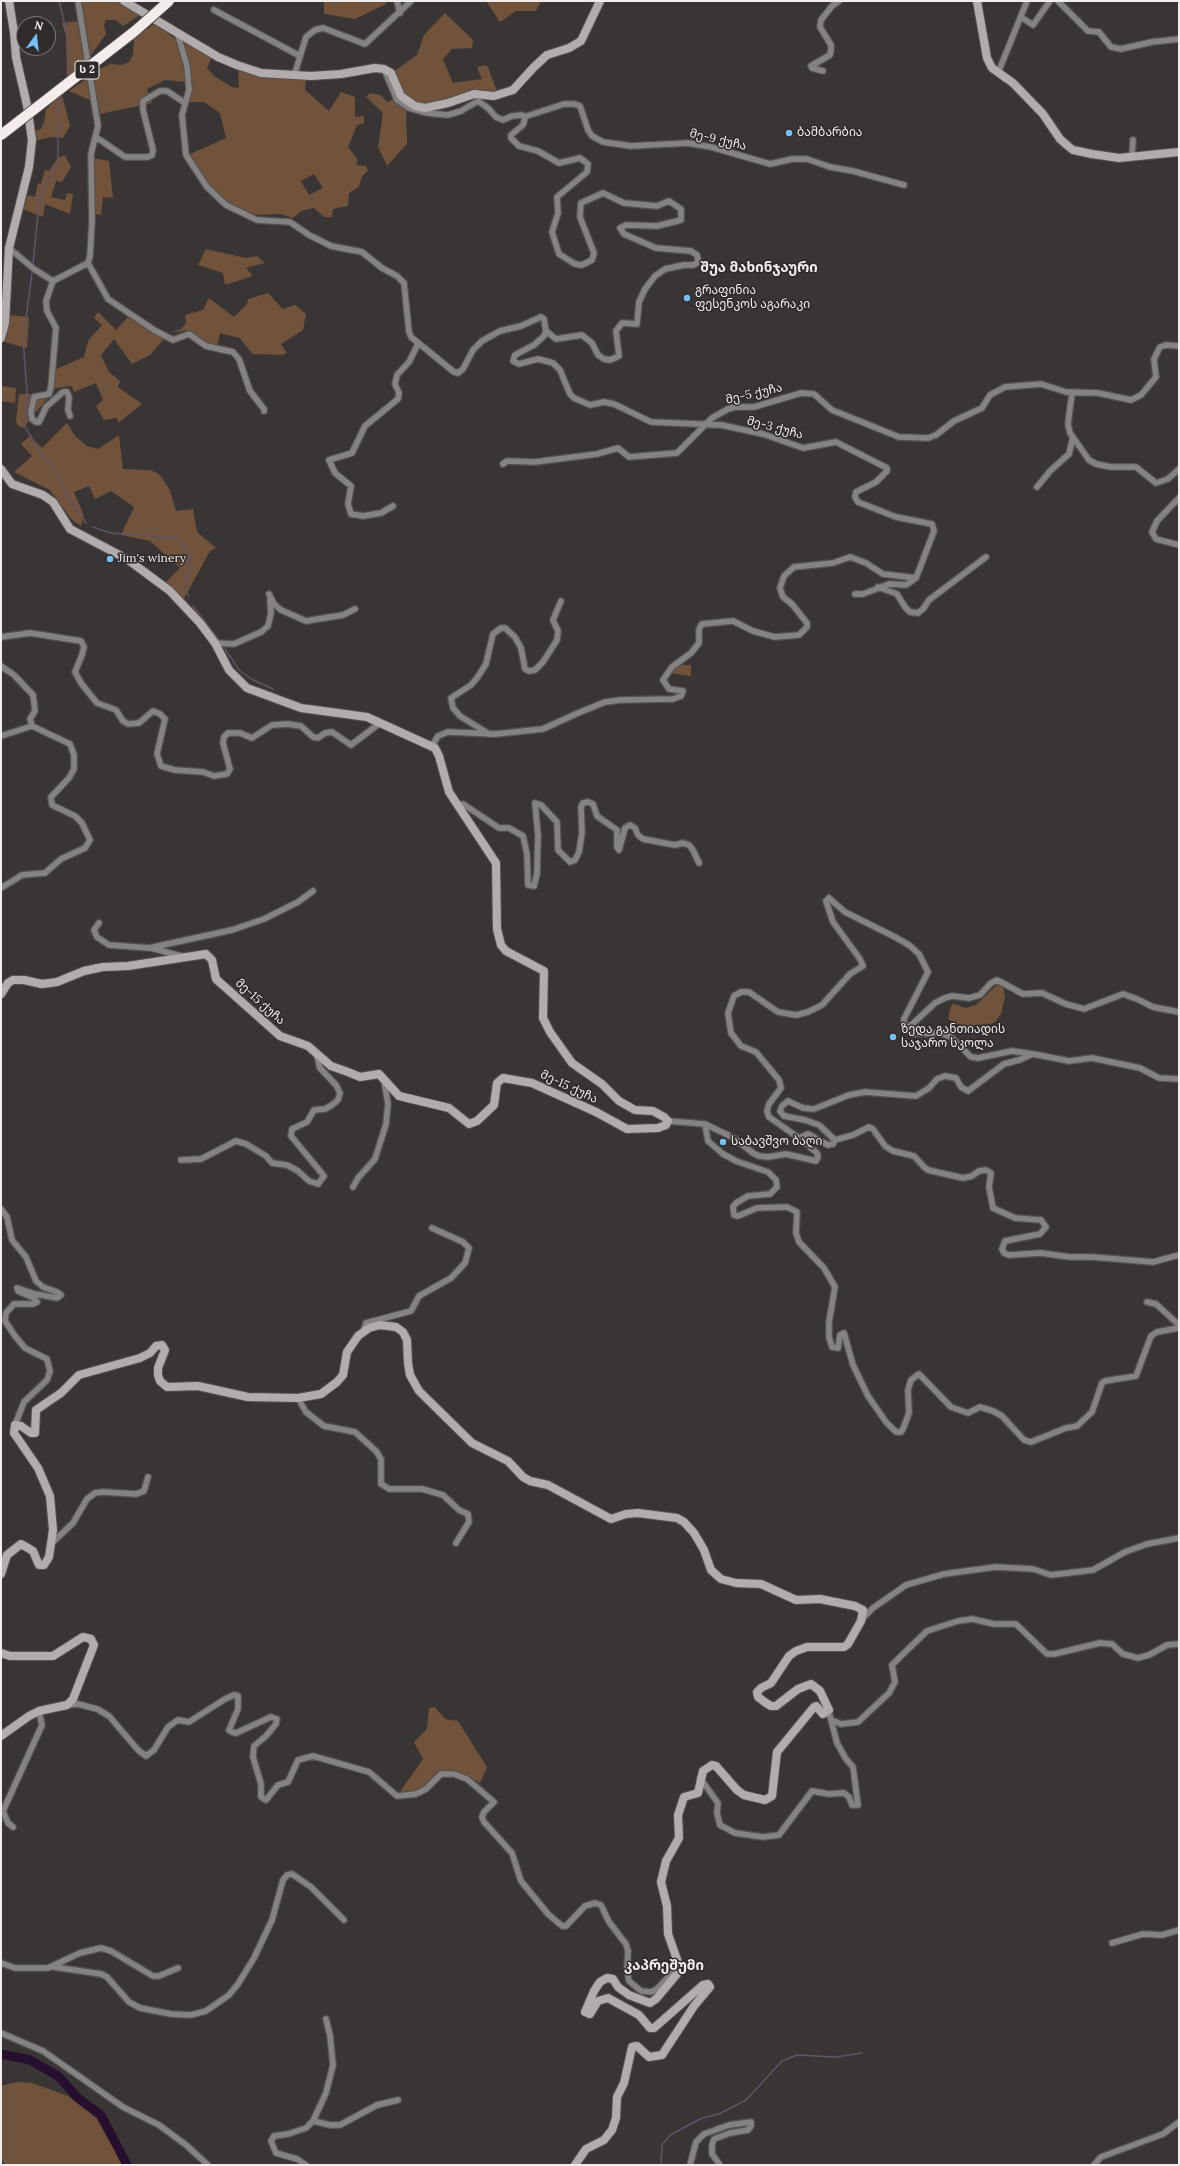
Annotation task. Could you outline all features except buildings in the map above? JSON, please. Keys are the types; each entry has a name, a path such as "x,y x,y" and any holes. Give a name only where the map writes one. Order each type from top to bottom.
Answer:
{"highway":[{"name":"ს 2","path":"1,135 65,87 135,31 169,1"}],"street":[{"path":"1,338 5,323 6,274 10,248 29,167 32,140 27,105 16,57 9,1"},
{"path":"78,1 98,126 91,154 92,221 88,263 108,299 154,330 173,340 189,334 206,346 233,352 239,359 250,391 264,411"},
{"path":"124,1 218,57 261,74 326,76 376,68 384,69 391,73 401,96 415,106 425,108 448,103 474,94 494,96 513,90 534,67 547,56 569,48 581,41 600,1"},
{"path":"397,1 400,13"},
{"path":"294,76 306,37 315,30 323,28 365,44 400,13 411,1"},
{"path":"823,71 812,68 811,66 830,56 831,45 820,27 821,20 838,1"},
{"path":"976,1 987,58 992,68 1013,83 1043,114 1060,139 1073,150 1103,157 1132,157 1179,152"},
{"path":"998,73 1027,1"},
{"path":"1021,17 1033,25 1050,1"},
{"path":"1058,1 1088,31 1099,32 1111,47 1121,49 1152,42 1179,39"},
{"path":"214,10 300,56"},
{"path":"177,32 187,66 189,90 182,114 186,156 207,187 226,205 257,220 290,222 309,235 331,246 362,252 382,268 397,276 404,283 409,332 418,344 458,373 463,369 473,350 490,336 521,326 538,317 544,319 546,331 540,341 515,355 513,361 515,363 519,364 538,359 553,363 560,370 570,394 574,398 590,405 604,402 614,404 651,422 706,426"},
{"name":"მე-9 ქუჩა","path":"384,69 397,100 410,108 427,113 448,116 461,111 467,105 478,101 488,108 496,117 504,120 512,116 524,117 564,104 574,104 580,106 588,130 592,136 603,142 631,146 688,143 712,147 770,164 792,159 807,159 830,167 853,171 904,185"},
{"path":"96,137 125,157 148,157 152,155 153,150 143,110 143,101 160,91 168,91 185,103"},
{"path":"524,117 526,122 523,126 511,134 511,138 519,146 538,151 559,163 580,158 588,164 587,172 557,197 558,213 552,232 559,254 575,264 582,265 592,260 594,253 580,217 581,203 603,193 624,203 657,206 670,200 681,209 680,220 657,226 626,225 620,228 624,234 656,248 692,251 697,255 698,259 697,263 693,265 684,265 665,269 655,276 645,289 639,302 637,324 622,323 616,331 616,344 620,353 616,358 604,359 598,355 592,343 582,335 556,339 546,331"},
{"path":"1132,157 1133,140"},
{"path":"10,248 34,269 53,281"},
{"path":"70,416 68,410 69,397 67,392 63,392 46,407 39,422 32,419 31,412 34,397 49,394 51,387 56,328 47,311 46,301 53,281 88,263"},
{"path":"393,506 381,513 363,516 352,514 348,504 351,486 335,473 329,460 352,453 365,426 398,399 399,394 395,384 397,375 409,362 418,344"},
{"name":"მე-5 ქუჩა","path":"503,464 506,461 535,462 597,454 618,448 629,457 677,453 706,426 712,418 735,407 754,407 801,393 808,393 819,397 832,410 858,422 899,437 928,438 936,435 954,421 978,410 990,395 1005,387 1034,383 1072,393 1098,393 1131,400 1141,395 1156,377 1154,360 1160,347 1166,345 1179,346"},
{"path":"1072,393 1068,424 1073,437 1085,456 1096,464 1111,467 1136,467 1156,483 1168,479 1179,469"},
{"name":"მე-3 ქუჩა","path":"706,426 721,425 763,434 803,448 836,442 857,451 887,468 887,471 876,482 856,492 855,497 858,502 896,518 932,524 934,531 916,578"},
{"path":"1037,487 1051,470 1069,454 1073,437"},
{"path":"1,469 12,484 44,495 53,502 70,529 127,559 170,591 200,623 215,643 229,670 247,688 301,708 361,715 380,722 432,746 437,750 446,785 457,806 496,863 497,929 501,944 506,951 544,971 543,1018 572,1064 602,1084 619,1101 635,1110 653,1111 668,1121 705,1124 734,1138 759,1156 768,1157 786,1154 816,1161 817,1153 769,1117 766,1111 769,1104 781,1088 780,1080 756,1052 741,1046 731,1033 728,1013 734,996 741,992 749,992 778,1012 796,1015 808,1012 822,1005 850,974 863,966 860,959 833,922 826,901 829,898 845,912 895,937 909,945 919,954 928,972 904,1019 904,1024 912,1034 940,1033 950,1037 972,1057 978,1058 1012,1051 1070,1061 1092,1058 1140,1068 1159,1078 1179,1079"},
{"path":"1179,498 1157,521 1152,532 1156,539 1179,545"},
{"path":"432,746 438,736 448,732 489,734 543,729 605,702 621,700 673,699 681,696 683,691 669,689 663,680 672,668 691,653 699,643 699,629 702,624 733,621 753,631 775,637 799,635 807,627 792,604 783,597 780,588 784,576 794,567 833,563 850,557 866,563 883,574 916,578"},
{"path":"878,587 897,594 910,612 918,613 929,600 986,557"},
{"path":"856,594 863,594 889,584 906,585 916,578"},
{"path":"215,643 234,644 262,632 268,626 271,613 269,594 274,604 281,610 306,621 343,615 356,609"},
{"path":"489,734 460,716 453,708 451,698 474,681 486,664 493,634 500,628 505,628 518,642 521,648 525,668 529,671 535,670 543,662 557,640 558,631 553,620 561,601"},
{"path":"1,637 30,633 81,641 84,647 75,672 81,683 97,703 116,710 122,721 128,724 139,723 153,711 160,714 165,719 157,754 161,766 175,770 203,772 214,776 227,774 230,769 223,743 224,737 228,733 240,733 252,738 272,725 288,724 301,726 313,737 318,738 325,733 332,732 350,745 380,722"},
{"path":"1,666 14,675 33,695 35,711 30,719 32,726"},
{"path":"1,736 32,726 70,744 74,755 74,769 69,778 51,797 52,805 75,816 82,823 90,840 85,848 61,859 45,873 22,875 1,888"},
{"path":"457,806 463,804 499,828 509,828 523,836 527,854 528,885 534,886 537,874 538,835 535,803 541,805 557,822 558,850 570,862 575,860 579,852 582,833 581,807 583,803 588,802 593,804 597,816 617,830 617,847 619,850 625,828 630,825 636,828 638,835 643,839 676,845 682,843 689,845 693,850 699,864"},
{"path":"149,948 264,919 298,902 314,890"},
{"path":"99,923 94,930 97,937 109,945 149,948 185,957"},
{"name":"მე-15 ქუჩა","path":"1,994 8,983 13,980 24,980 42,984 57,982 84,971 103,967 128,966 206,954 212,960 216,979 273,1031 286,1040 308,1046 332,1066 360,1077 376,1073 384,1078 398,1096 449,1108 469,1124 477,1121 490,1110 495,1103 497,1083 503,1078 532,1083 596,1112 627,1129 658,1128 666,1125 668,1121"},
{"path":"907,1029 944,998 952,996 969,998 980,995 991,983 998,980 1023,994 1042,993 1066,1004 1084,1009 1123,994 1153,1007 1179,1012"},
{"path":"181,1160 201,1159 236,1141 246,1144 266,1156 272,1163 287,1165 298,1171 309,1181 318,1184 324,1176 291,1136 292,1128 307,1122 314,1110 332,1106 338,1100 340,1093 336,1085 320,1068 316,1052"},
{"path":"834,1140 819,1125 805,1120 784,1116 780,1111 782,1106 788,1101 803,1108 814,1109 849,1095 865,1092 916,1096 928,1088 937,1079 945,1076 956,1078 961,1087 968,1091 1004,1064 1033,1054"},
{"path":"353,1187 358,1178 374,1159 386,1124 388,1104 384,1078"},
{"path":"705,1124 708,1141 724,1154 736,1161 768,1172 776,1180 777,1186 770,1194 748,1196 736,1203 733,1207 734,1215 738,1216 757,1208 787,1207 797,1212 796,1233 799,1242 824,1268 835,1287 829,1322 829,1337 832,1346 838,1348 840,1334 844,1333 854,1365 868,1396 886,1422 896,1432 901,1432 903,1429 909,1413 908,1390 911,1380 919,1374 950,1407 968,1413 980,1407 993,1411 1002,1416 1024,1440 1031,1442 1066,1428 1077,1426 1092,1412 1102,1383 1114,1378 1131,1378 1136,1376 1151,1336 1157,1332 1179,1326"},
{"path":"799,1138 808,1134 828,1145 833,1144 834,1140 853,1135 868,1127 873,1130 885,1146 893,1151 914,1156 928,1170 964,1178 972,1176 979,1171 986,1170 991,1173 990,1197 993,1208 1015,1218 1041,1220 1046,1227 1040,1234 1005,1240 1002,1249 1004,1253 1009,1255 1041,1253 1074,1258 1092,1257 1153,1262 1179,1255"},
{"path":"1,1209 7,1217 12,1240 26,1257 36,1280 43,1287 61,1295 57,1298 35,1294 17,1288 18,1292 34,1298 37,1302 32,1304 14,1304 6,1312 5,1321 15,1336 25,1348 47,1360 50,1371 47,1380 24,1402 15,1425 14,1433 38,1468 50,1496 53,1518 49,1557 42,1566 37,1562 33,1551 21,1544 7,1556 1,1574"},
{"path":"363,1333 366,1323 411,1311 419,1296 451,1278 465,1263 469,1248 463,1242 432,1228"},
{"path":"1147,1302 1156,1304 1179,1326"},
{"path":"15,1425 21,1426 31,1433 35,1433 36,1410 61,1393 74,1378 92,1371 140,1358 150,1353 158,1345 165,1347 158,1374 160,1381 167,1387 198,1386 248,1397 298,1398 321,1394 338,1382 343,1375 347,1352 363,1333 369,1328 380,1325 396,1327 403,1332 407,1340 410,1375 419,1391 445,1415 461,1434 472,1443 508,1461 530,1481 548,1485 611,1519 626,1514 638,1513 677,1518 684,1522 694,1533 704,1550 711,1570 721,1579 736,1583 761,1584 796,1600 820,1599 855,1606 864,1612 848,1644 844,1647 807,1647 796,1651 789,1656 771,1683 760,1688 757,1692 758,1697 766,1703 771,1706 776,1706 798,1689 811,1684 820,1691 829,1710 829,1716 837,1743 846,1759 853,1767 858,1806 852,1805 849,1797 844,1793 829,1794 812,1792 779,1835 763,1836 735,1834 720,1825 717,1813 718,1803 700,1778"},
{"path":"298,1398 306,1412 324,1426 355,1432 376,1451 381,1459 380,1484 389,1489 422,1489 443,1495 460,1510 468,1514 469,1522 456,1543"},
{"path":"51,1544 73,1523 87,1499 95,1493 136,1494 144,1491 148,1477"},
{"path":"861,1620 873,1608 906,1585 944,1574 996,1567 1033,1569 1051,1575 1093,1570 1125,1552 1147,1544 1179,1538"},
{"path":"575,2165 586,2150 604,2140 612,2130 616,2118 617,2097 624,2083 632,2046 637,2046 649,2057 662,2055 694,2006 710,1987 708,1984 703,1985 654,2028 650,2028 639,2015 608,1998 601,1999 590,2014 586,2014 585,2009 600,1982 610,1978 629,1995 650,2003 656,1999 671,1983 677,1974 679,1965 668,1934 667,1906 661,1882 666,1861 678,1838 678,1814 684,1796 698,1793 701,1788 700,1778 703,1771 712,1765 716,1766 736,1790 744,1795 757,1799 770,1798 774,1792 777,1752 814,1707 816,1706 823,1714 841,1724 858,1722 889,1693 895,1682 892,1665 927,1631 958,1621 972,1619 994,1624 1016,1624 1046,1654 1054,1654 1100,1643 1112,1644 1123,1654 1138,1658 1149,1655 1167,1645 1179,1644"},
{"path":"2,1655 20,1657 53,1656 84,1637 91,1639 94,1645 92,1655 73,1699 67,1705"},
{"path":"1,1736 18,1722 40,1711 78,1704 96,1709 109,1716 138,1750 146,1756 154,1750 168,1727 178,1720 189,1722 225,1699 234,1695 238,1696 238,1709 229,1730 232,1732 236,1733 271,1717 277,1719 266,1736 254,1746 253,1757 261,1784 261,1797 266,1800 278,1785 288,1782 298,1760 313,1756 369,1772 396,1796 416,1794 426,1788 441,1774 454,1774 467,1779 494,1802 484,1812 482,1817 484,1822 512,1853 521,1881 548,1914 562,1926 566,1926 585,1906 595,1902 601,1905 609,1922 626,1944 628,1951 627,1970 629,1981 641,1991 650,1992 657,1989 679,1965"},
{"path":"13,1827 8,1823 3,1811 42,1725 40,1711"},
{"path":"1,1963 15,1968 30,1969 54,1967 101,1974 107,1977 129,2002 140,2008 171,2014 190,2015 206,2011 229,1995 238,1984 254,1958 272,1920 283,1880 287,1875 292,1874 311,1887 344,1920"},
{"path":"1112,1943 1143,1934 1162,1935 1179,1930"},
{"path":"54,1967 80,1953 101,1948 111,1951 153,1976 159,1976 178,1968"},
{"path":"306,2165 297,2159 276,2153 271,2141 274,2136 296,2132 306,2128 312,2121 330,2084 333,2065 330,2035 326,2019"},
{"path":"1,2033 43,2051 123,2107 159,2125 186,2145 208,2165"},
{"path":"312,2121 330,2125 340,2125 377,2105 398,2100"},
{"path":"690,2165 696,2142 704,2134 729,2125 751,2122 751,2126 748,2130 730,2133 714,2139 712,2144 712,2154 720,2165"},
{"path":"1094,2165 1101,2157 1163,2134 1179,2122"}],"shaded area":[{"path":"80,1 118,1 142,14 123,26 116,20 106,20 104,25 106,34 89,58"},
{"path":"324,1 385,1 386,4 355,19 324,14"},
{"path":"486,1 541,1 536,11 516,11 500,22"},
{"path":"445,13 473,40 472,48 452,49 443,59 453,83 482,79 477,67 487,65 497,91 472,90 448,100 424,106 415,103 403,95 393,72 417,55 424,35"},
{"path":"79,21 87,63 67,78 66,36 62,23"},
{"path":"155,23 175,39 179,45 186,82 165,80 147,89 152,103 100,114 92,72 111,64 122,65 129,62 133,55 134,39"},
{"path":"180,36 212,56 207,68 214,76 232,87 239,88 238,68 306,78 305,90 329,111 341,92 355,97 355,117 364,116 364,123 357,125 348,147 358,160 356,165 366,166 368,171 362,176 359,187 349,193 348,206 333,209 332,217 324,217 314,208 301,211 293,218 280,214 258,215 226,205 209,186 188,155 226,138 220,113 204,102 187,102 192,89","holes":["314,174 323,188 309,195 301,181"]},
{"path":"88,78 92,101 69,91"},
{"path":"370,93 380,95 388,102 398,96 406,103 407,144 387,166 378,147 383,113 366,97"},
{"path":"62,95 70,126 63,138 51,137 34,141 34,131 41,129 46,110"},
{"path":"65,155 71,167 62,182 56,181 51,197 65,200 67,193 73,194 70,214 45,204 43,217 23,209 28,195 35,197 38,183 41,184 45,170 49,171 58,158"},
{"path":"93,158 109,161 113,198 103,197 101,215 95,214"},
{"path":"206,249 246,258 257,256 265,263 246,268 253,276 225,285 223,273 198,265"},
{"path":"268,293 283,309 295,305 306,314 303,330 281,344 287,353 283,355 252,354 240,338 220,333 217,348 207,345 187,330 170,333 181,329 186,323 185,315 203,310 209,298 234,317 247,304 248,299"},
{"path":"98,312 116,330 129,316 165,338 150,355 132,364 114,339 101,355 109,372 120,381 118,387 142,404 118,423 117,418 104,420 96,406 103,400 96,383 74,392 72,386 56,388 23,428 18,426 16,421 19,394 48,394 54,370 84,357 88,341 102,325 94,318"},
{"path":"7,315 29,317 27,348 5,342"},
{"path":"1,386 16,388 15,403 1,401"},
{"path":"67,423 75,436 87,446 98,449 119,435 123,469 151,470 160,475 170,490 176,511 193,509 197,532 216,548 210,551 182,602 166,582 180,568 150,541 121,535 134,507 111,491 95,499 89,486 74,492 84,516 81,526 71,519 50,490 14,472 32,456 21,444 30,436 42,448"},
{"path":"679,665 691,665 691,676 670,673"},
{"path":"998,984 1003,986 1005,997 1001,1014 995,1022 990,1024 965,1026 948,1019 953,1003 965,1008 976,1005"},
{"path":"435,1707 445,1719 458,1721 487,1767 480,1783 457,1771 442,1770 424,1788 415,1794 400,1792 423,1759 414,1742 427,1729 429,1708"},
{"path":"17,2082 32,2083 68,2096 96,2118 123,2165 6,2165 1,2159 1,2086"}],"waterway":[{"path":"59,1 68,37 69,68 67,78"},
{"path":"58,117 57,110 62,93"},
{"path":"33,264 39,203 44,186 58,165 58,122"},
{"path":"32,273 23,340 27,391 25,427 41,453 55,469 70,500 86,523"},
{"path":"93,527 110,533 178,538 191,556 186,590 189,597"},
{"path":"193,606 219,640"},
{"path":"225,649 240,671 253,680 273,689"},
{"path":"661,2165 662,2145 670,2135 702,2118 719,2114 746,2100 782,2061 797,2055 835,2057 862,2053"},
{"path":"1,2054 30,2060 58,2076 78,2098 101,2115 127,2165"}],"place":[{"name":"ბამბარბია","path":"789,133"},
{"name":"გრაფინია ფესენკოს აგარაკი","path":"687,298"},
{"name":"Jim's winery","path":"110,559"},
{"name":"ზედა განთიადის საჯარო სკოლა","path":"893,1037"},
{"name":"საბავშვო ბაღი","path":"723,1142"}],"district":[{"name":"შუა მახინჯაური","path":"759,268"},
{"name":"კაპრეშუმი","path":"664,1966"}]}
